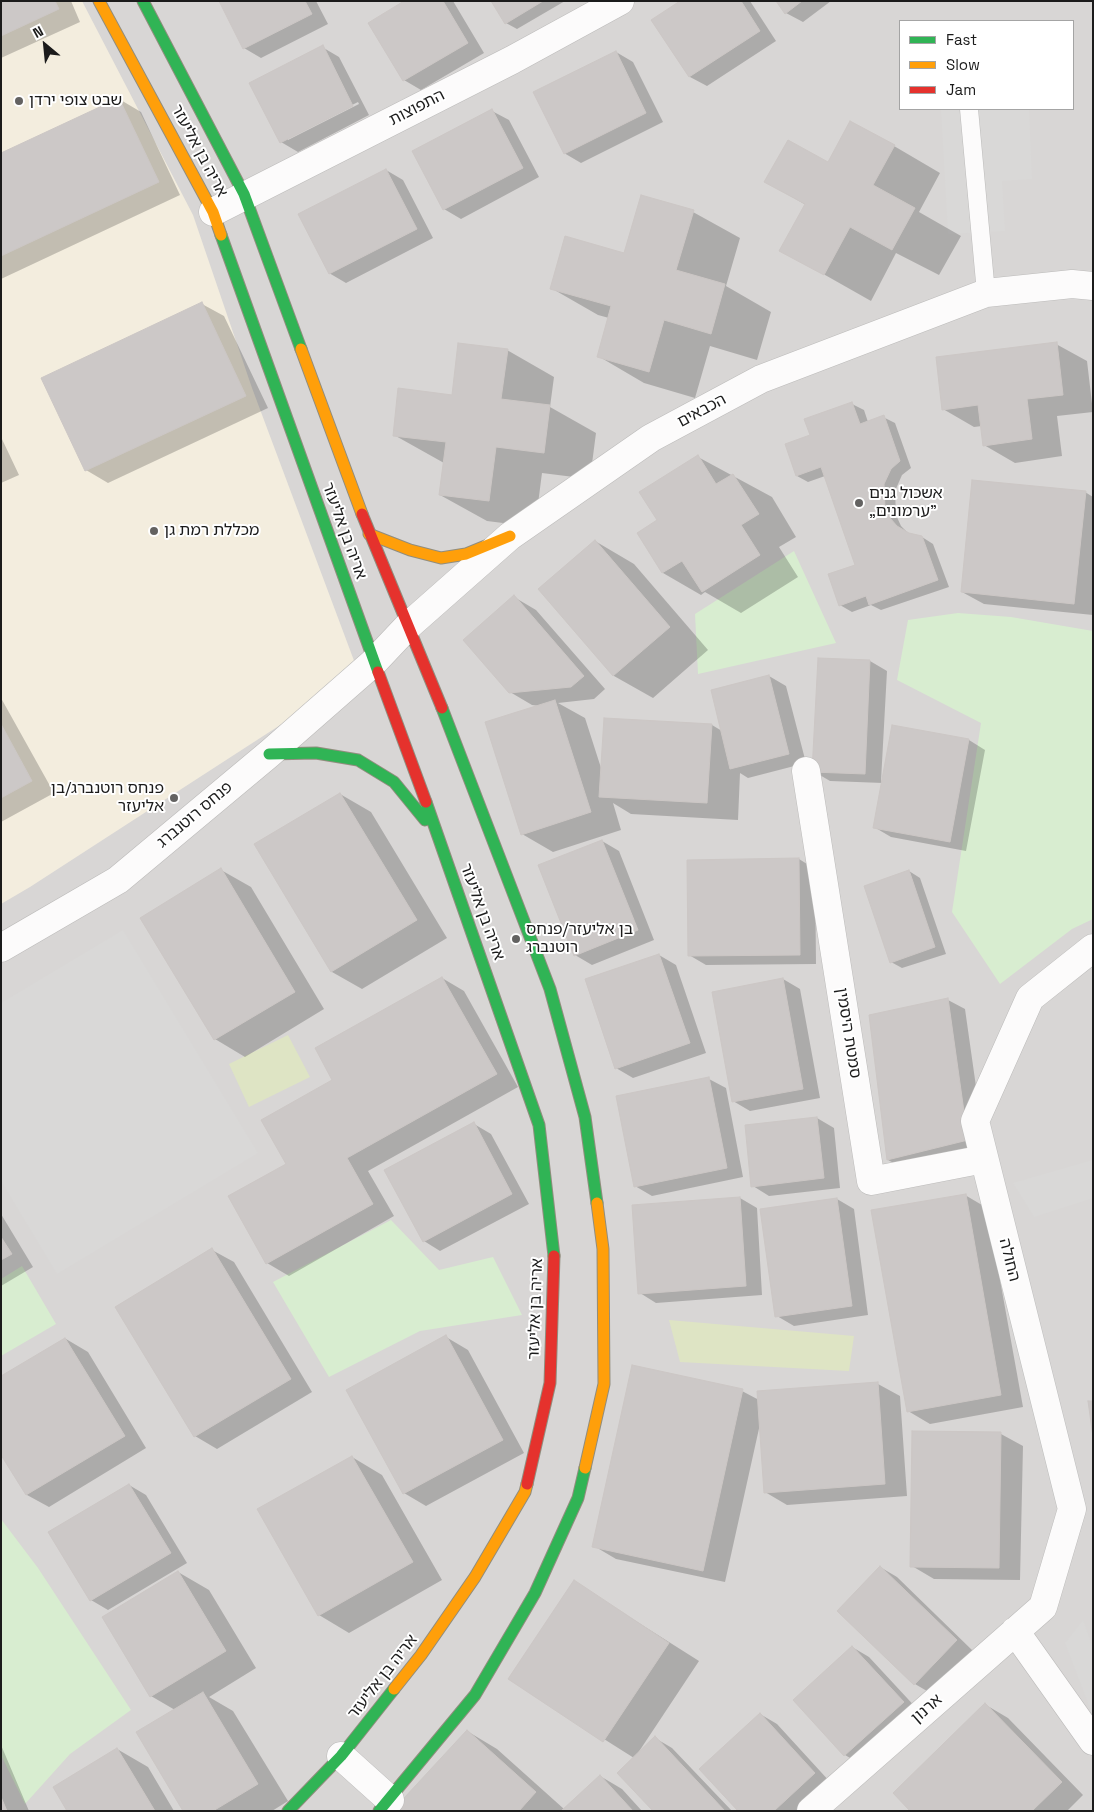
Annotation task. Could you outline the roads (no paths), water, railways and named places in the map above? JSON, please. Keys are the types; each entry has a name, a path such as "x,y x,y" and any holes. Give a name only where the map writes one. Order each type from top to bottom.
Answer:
{"street":[{"name":"אריה בן אליעזר","path":"99,1 214,212 438,836 539,1125 554,1242 554,1308 550,1383 525,1492 475,1577 421,1655 341,1756 288,1811"},
{"name":"אריה בן אליעזר","path":"144,1 244,194 369,534 408,626 550,989 585,1116 603,1249 604,1384 578,1498 535,1593 475,1695 384,1806"},
{"name":"התפוצות","path":"214,212 244,194 512,60 614,3"},
{"name":"הכבאים","path":"374,662 408,626 510,536 651,438 761,379 986,293 1072,284 1093,286"},
{"path":"369,534 410,550 440,558 466,554 510,536"},
{"name":"פנחס רוטנברג","path":"1,948 118,880 269,754 374,662"},
{"path":"269,754 316,752 358,760 394,782 438,836"},
{"name":"סמטת היסמין","path":"806,771 871,1181 984,1159"},
{"name":"החולה","path":"1043,1607 1072,1509 975,1121 1030,998 1093,948"},
{"name":"ארנון","path":"811,1811 1043,1607"},
{"path":"1015,1632 1093,1741"},
{"path":"341,1756 384,1806"}],"lane":[{"path":"969,110 986,293"}],"place":[{"name":"שבט צופי ירדן","path":"19,101"},
{"name":"אשכול גנים „ערמונים”","path":"859,503"},
{"name":"מכללת רמת גן","path":"154,531"},
{"name":"פנחס רוטנברג/בן אליעזר","path":"174,798"},
{"name":"בן אליעזר/פנחס רוטנברג","path":"516,939"}]}
